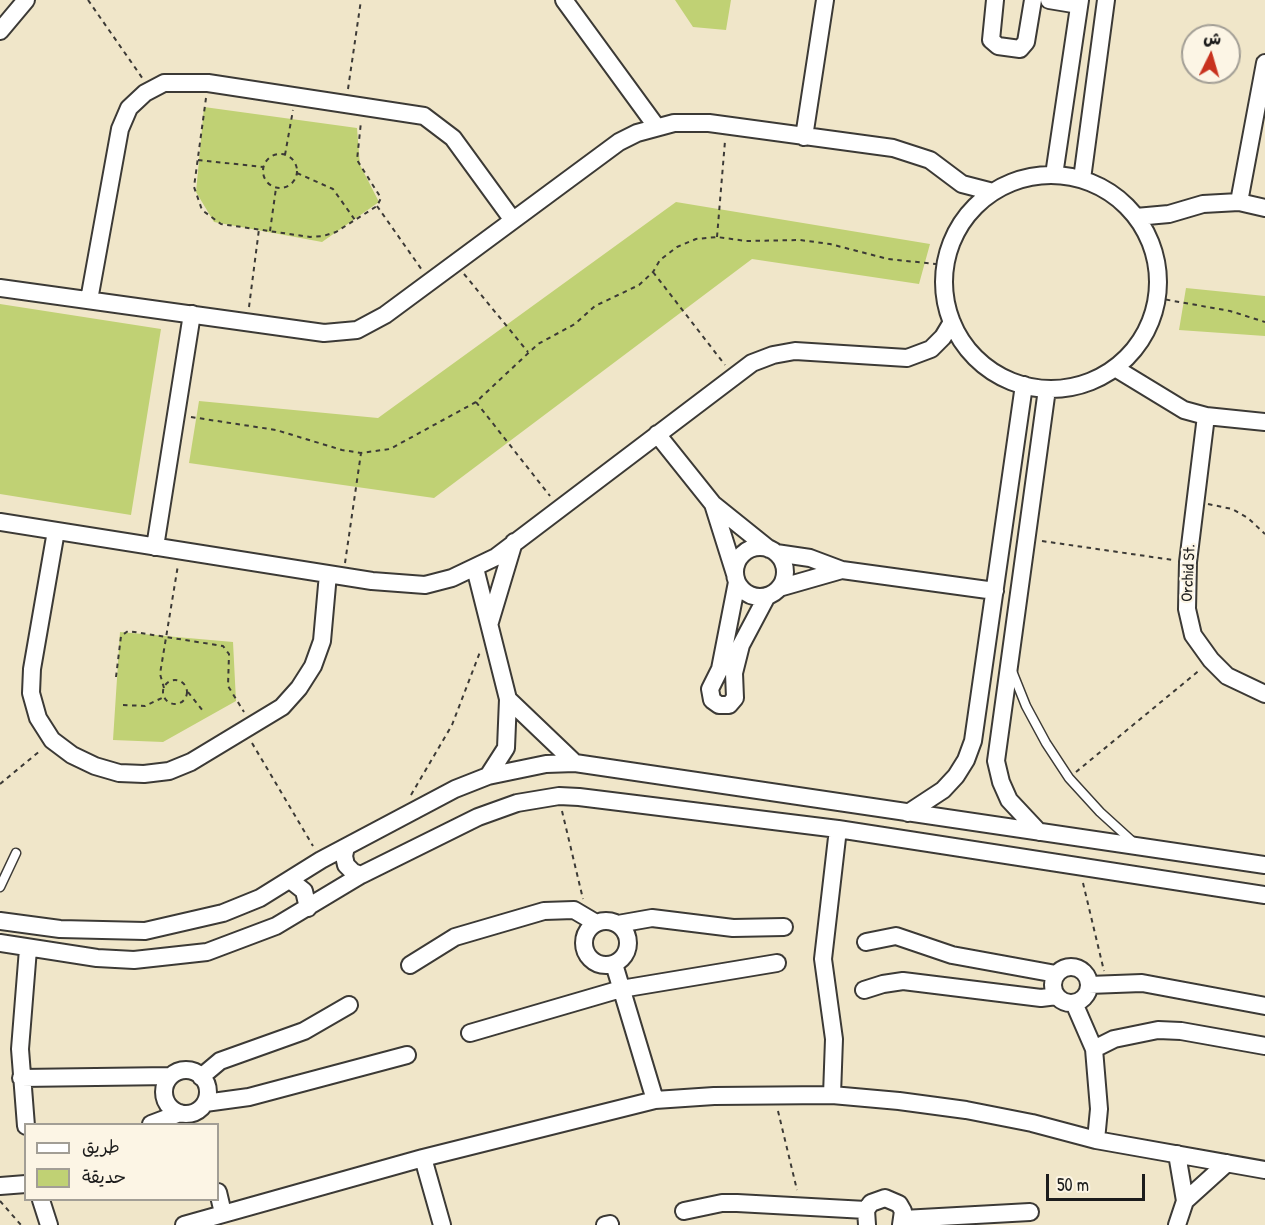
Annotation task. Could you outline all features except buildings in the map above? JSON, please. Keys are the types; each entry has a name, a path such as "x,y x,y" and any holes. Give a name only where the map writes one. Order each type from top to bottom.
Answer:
{"street":[{"path":"0,31 26,0"},
{"path":"564,0 656,126"},
{"path":"804,137 825,0"},
{"path":"995,0 991,40 998,46 1020,49 1026,42 1033,0"},
{"path":"1049,0 1079,2 1054,175"},
{"path":"1082,179 1106,0"},
{"path":"1239,202 1265,63"},
{"path":"89,300 120,129 129,108 150,90 164,83 208,83 424,116 453,138 512,219"},
{"path":"0,288 324,333 357,330 372,324 619,142 656,126 691,122 912,152 930,160 962,184 993,192"},
{"path":"1054,175 1082,179 1102,188 1121,201 1136,217 1149,237 1156,256 1157,298 1152,319 1142,339 1129,356 1115,368 1094,380 1071,387 1047,389 1023,385 993,372 969,350 952,322 944,285 945,265 953,238 968,214 993,192 1012,182 1033,176 1054,175"},
{"path":"962,184 968,214"},
{"path":"1136,217 1169,214 1203,204 1239,202 1265,208"},
{"path":"1149,237 1169,214"},
{"path":"155,547 174,415 192,314"},
{"path":"931,349 943,337 952,322"},
{"path":"0,522 336,576 398,585 425,585 452,578 496,557 752,363 773,355 795,351 907,358 931,349 969,350"},
{"path":"1129,356 1147,386"},
{"path":"1115,368 1174,405 1206,416 1265,422"},
{"path":"908,813 943,790 956,776 966,760 973,741 1023,385"},
{"path":"1039,832 1009,800 996,762 997,741 1011,668 1047,389"},
{"name":"Orchid St.","path":"1206,416 1188,562 1187,609 1193,635 1211,660 1227,676 1265,694"},
{"path":"657,434 713,504 773,551 784,566 784,574 745,633 727,671 736,578 735,565 745,552 753,548 773,551 810,558 842,570 995,591"},
{"path":"713,504 736,578 749,594 773,592 842,570"},
{"path":"56,531 32,669 31,693 38,718 52,740 72,755 95,766 119,773 144,774 169,771 190,762 282,707 299,688 313,666 322,641 336,576"},
{"path":"489,623 514,543"},
{"path":"476,568 508,699 506,748 488,776"},
{"path":"508,699 575,763"},
{"path":"0,921 60,929 145,931 223,913 260,898 321,860 455,789 488,776 520,768 575,763 1265,865"},
{"path":"0,944 97,958 134,960 171,958 207,952 242,940 308,908 362,875 497,809 559,796 579,796 838,829 1265,895"},
{"path":"832,1095 834,1039 823,959 838,829"},
{"path":"346,847 344,856 346,865 353,872 362,875"},
{"path":"290,880 304,891 308,908"},
{"path":"410,965 439,945 471,931 559,908 574,910 592,919 618,924 652,918 733,928 784,927"},
{"path":"592,919 584,935 585,952 597,964 614,964 625,955 628,942 623,929 618,924"},
{"path":"866,942 896,936 952,955 1056,974"},
{"path":"26,1123 21,1078 21,1021 28,949"},
{"path":"470,1033 621,989 777,963"},
{"path":"614,964 654,1100"},
{"path":"1065,968 1076,968 1086,974 1089,985 1083,998 1074,1003 1064,1002 1057,996 1053,985 1056,974 1065,968"},
{"path":"864,990 903,981 1030,997 1057,996"},
{"path":"1089,985 1107,982 1142,983 1265,1006"},
{"path":"1074,1003 1094,1049 1099,1099 1096,1140"},
{"path":"201,1077 220,1061 304,1031 349,1005"},
{"path":"1094,1049 1125,1036 1158,1030 1181,1031 1265,1046"},
{"path":"158,1123 407,1055"},
{"path":"183,1070 201,1077 207,1089 194,1113 173,1109 165,1097 166,1082 171,1076 183,1070"},
{"path":"21,1078 171,1076"},
{"path":"184,1225 423,1158 654,1100 773,1094 832,1095 966,1110 1032,1123 1096,1140 1265,1170"},
{"path":"1177,1154 1185,1201 1177,1225"},
{"path":"423,1158 442,1225"},
{"path":"1185,1201 1227,1163"},
{"path":"0,1186 24,1184"},
{"path":"219,1196 223,1213"},
{"path":"684,1211 722,1203 801,1207 867,1217 871,1203 885,1197 899,1204 902,1222 1030,1212"},
{"path":"41,1201 50,1225"}],"lane":[{"path":"1011,668 1026,706 1046,743 1069,778 1100,812 1140,848"},
{"path":"0,888 16,853"}],"path":[{"path":"88,0 150,90"},
{"path":"208,83 194,187 202,210 221,224 310,237 336,232 380,203 380,194 357,160 355,104 361,0"},
{"path":"285,155 296,96"},
{"path":"717,237 727,126"},
{"path":"297,172 287,187 276,188 264,178 263,167 269,158 285,155 294,162 297,172 333,189 355,220"},
{"path":"198,160 263,167"},
{"path":"270,231 276,188"},
{"path":"377,206 430,281"},
{"path":"247,322 259,230"},
{"path":"174,415 276,430 342,450 361,453 376,452 404,444 476,402 528,352 575,324 595,306 639,285 653,272 660,260 677,247 696,239 717,237 746,241 800,240 830,244 888,259 945,265"},
{"path":"454,263 528,352"},
{"path":"653,272 733,376"},
{"path":"1157,298 1230,311 1265,322"},
{"path":"476,402 560,508"},
{"path":"336,576 361,453"},
{"path":"1195,504 1214,504 1232,509 1248,518 1265,534"},
{"path":"1028,539 1188,562"},
{"path":"180,551 160,674 164,697 171,704 180,704 188,692"},
{"path":"395,820 452,725 473,675 489,623"},
{"path":"116,677 124,633 223,646 227,649 228,686 248,728 321,860"},
{"path":"1069,778 1211,660"},
{"path":"164,688 175,680 184,684 203,711"},
{"path":"123,705 145,706 164,697"},
{"path":"0,784 52,740"},
{"path":"559,796 592,919"},
{"path":"1079,866 1107,982"},
{"path":"773,1094 801,1207"},
{"path":"0,1201 21,1225"}],"green space":[{"path":"675,0 731,0 726,30 693,27"},
{"path":"204,107 357,128 360,165 379,202 322,242 214,222 196,192"},
{"path":"676,202 930,244 919,284 752,259 434,498 189,463 199,401 378,418"},
{"path":"1186,288 1265,296 1265,336 1179,330"},
{"path":"0,304 161,329 131,515 0,494"},
{"path":"120,632 233,642 236,701 163,742 113,740"}]}
